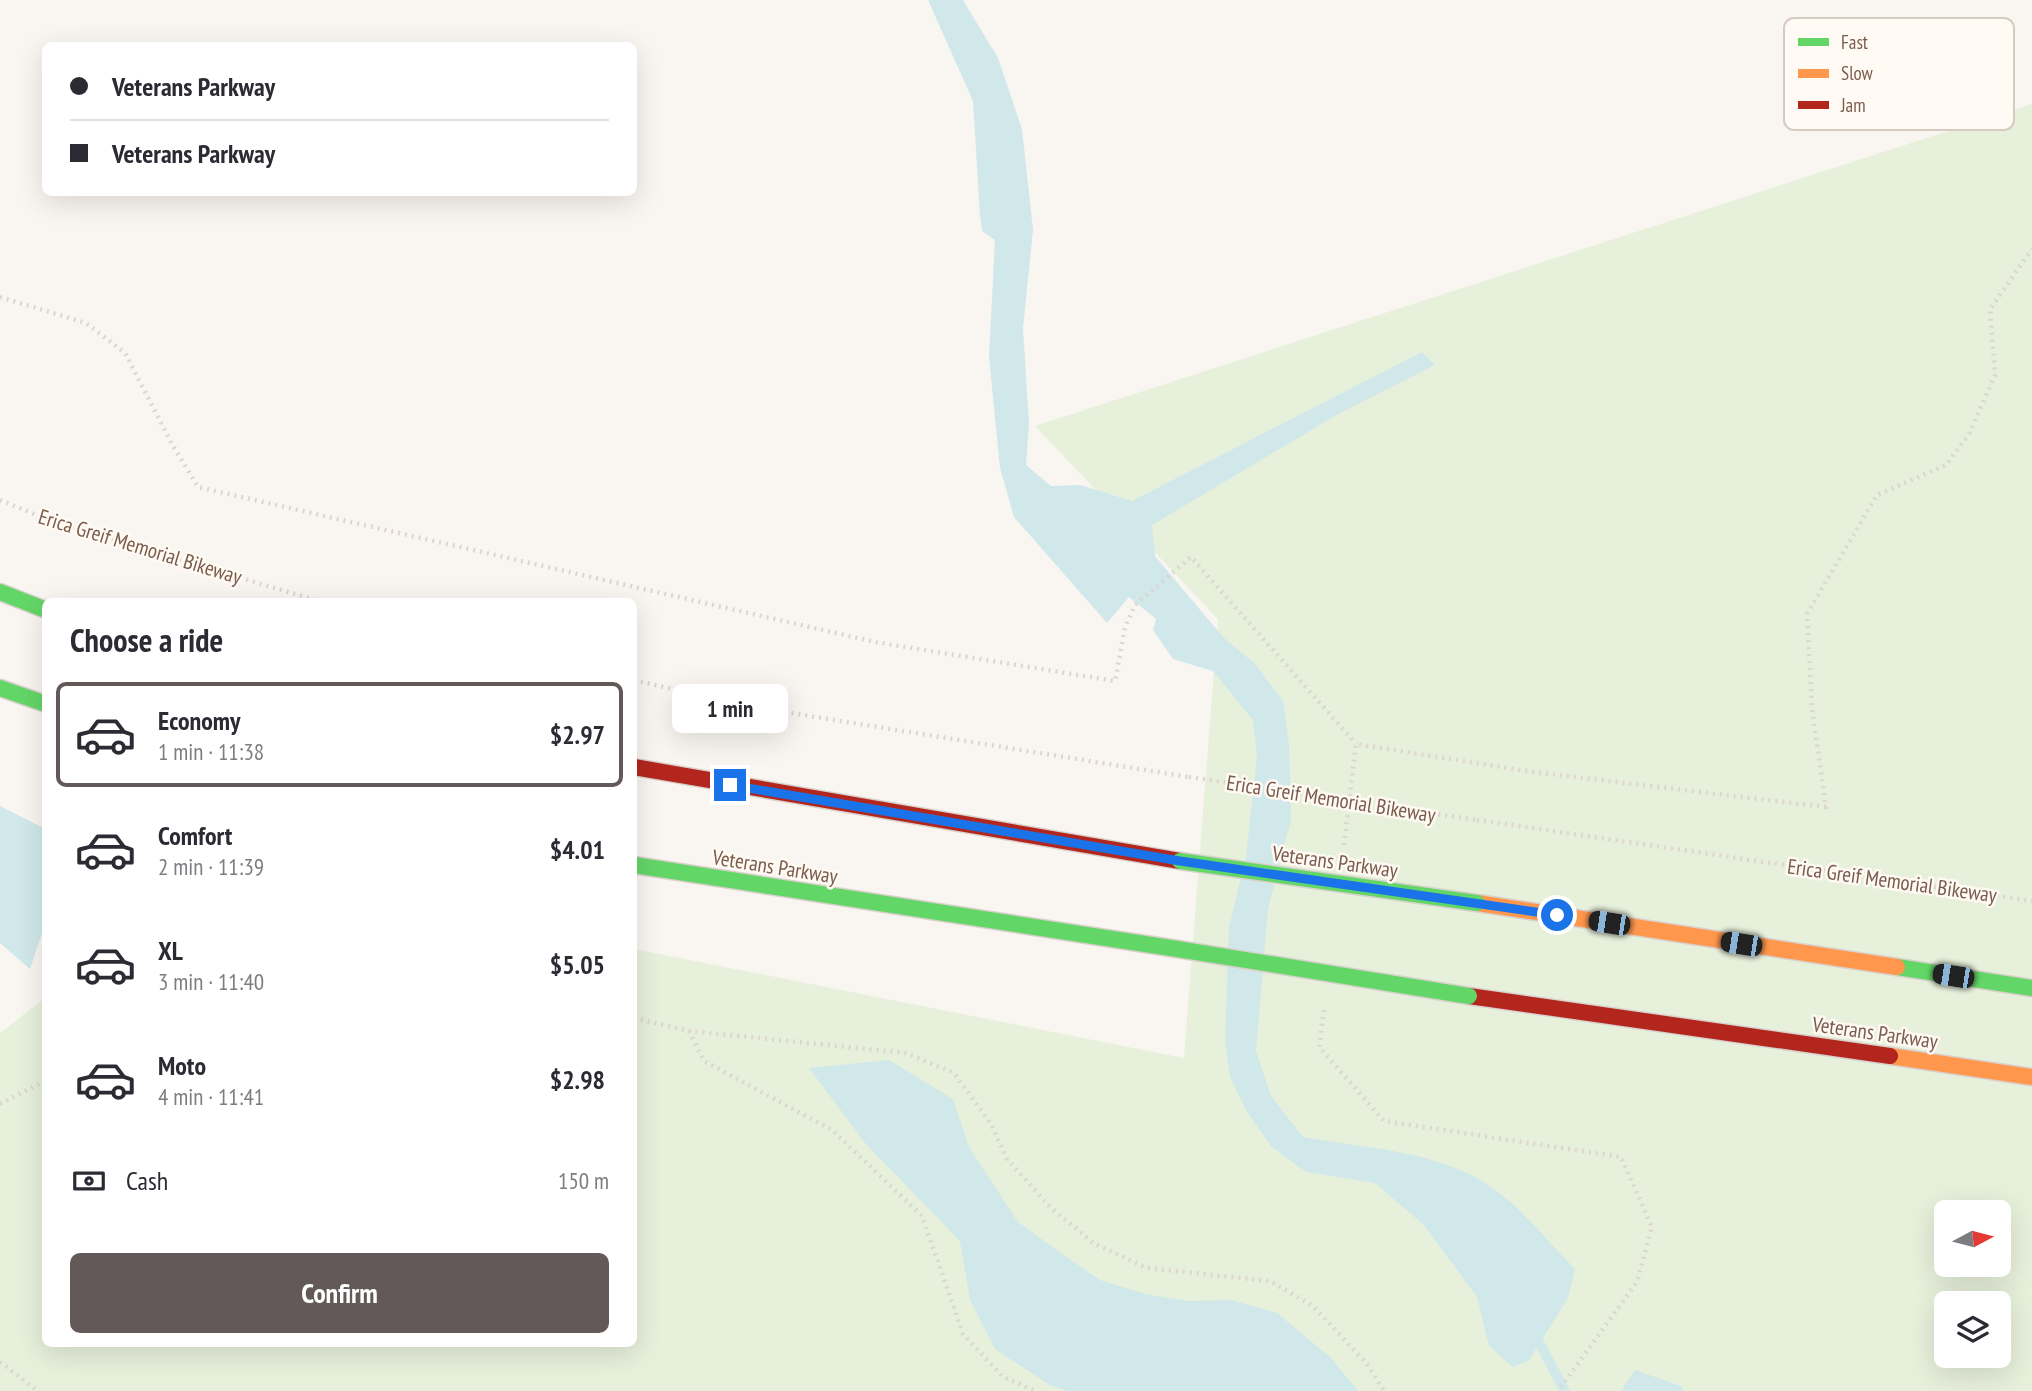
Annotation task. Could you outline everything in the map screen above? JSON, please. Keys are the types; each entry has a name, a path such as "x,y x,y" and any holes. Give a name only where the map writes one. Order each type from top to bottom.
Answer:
{"main road":[{"path":"0,592 42,608"},
{"path":"0,688 42,703"},
{"name":"Veterans Parkway","path":"637,768 1180,861 1477,903 2032,988"},
{"name":"Veterans Parkway","path":"637,866 1469,996 2032,1077"}],"path":[{"path":"0,298 86,323 124,353 198,487 875,642 1115,681 1125,627 1135,605 1191,557 1356,744 1533,772 1826,807 1811,709 1807,614 1877,495 1946,465 1969,434 1995,375 1990,309 2032,248"},
{"name":"Erica Greif Memorial Bikeway","path":"0,500 56,523 309,598"},
{"name":"Erica Greif Memorial Bikeway","path":"637,681 735,704 1189,777 2032,901"},
{"path":"1343,854 1356,744"},
{"path":"1324,1006 1319,1047 1384,1121 1621,1157 1652,1227 1637,1282 1558,1391"},
{"path":"637,1019 689,1031 906,1053 954,1073 991,1124 1007,1159 1050,1207 1095,1244 1147,1268 1270,1281 1313,1306 1367,1364 1384,1391"},
{"path":"689,1031 704,1061 832,1130 922,1216 963,1334 1003,1377 1035,1391"},
{"path":"0,1104 42,1082"},
{"path":"0,1362 38,1391"}],"green space":[{"path":"2032,104 2032,1391 0,1391 0,1033 42,1000 42,1347 637,1347 637,950 1184,1058 1218,619 1035,426 1951,130 2014,130 2014,110"}],"water":[{"path":"928,0 963,0 998,58 1022,129 1033,230 1023,328 1029,424 1026,465 1051,486 1080,485 1132,501 1422,352 1435,365 1340,413 1152,525 1155,556 1223,637 1255,664 1283,701 1289,744 1291,820 1268,909 1256,1051 1271,1096 1303,1137 1420,1157 1443,1163 1485,1183 1521,1212 1575,1269 1568,1298 1529,1360 1513,1367 1489,1346 1477,1297 1424,1225 1375,1183 1306,1172 1271,1146 1247,1112 1230,1077 1225,1041 1229,927 1246,857 1257,756 1253,720 1213,671 1173,659 1153,630 1156,619 1129,597 1107,623 1014,517 1000,468 989,357 995,240 982,231 973,101"},
{"path":"0,806 42,827 42,933 30,969 0,943"},
{"path":"889,1060 953,1099 969,1147 1018,1222 1058,1251 1100,1280 1145,1294 1189,1301 1231,1300 1277,1313 1330,1357 1358,1391 1067,1391 1048,1384 995,1349 970,1300 960,1241 865,1143 809,1068"},
{"path":"1635,1370 1681,1386 1683,1391 1621,1391"}],"waterway":[{"path":"1533,1331 1565,1391"}],"traffic: fast":[{"path":"0,592 42,608"},
{"path":"0,688 42,703"},
{"path":"1180,861 1477,903"},
{"path":"637,865 1171,948"},
{"path":"1171,948 1469,996"},
{"path":"1897,967 2032,988"}],"traffic: slow":[{"path":"1477,903 1897,967"},
{"path":"1890,1056 2032,1077"}],"traffic: jam":[{"path":"637,768 1180,861"},
{"path":"1469,996 1890,1056"}],"route":[{"path":"730,785 1180,861 1557,915"}]}
